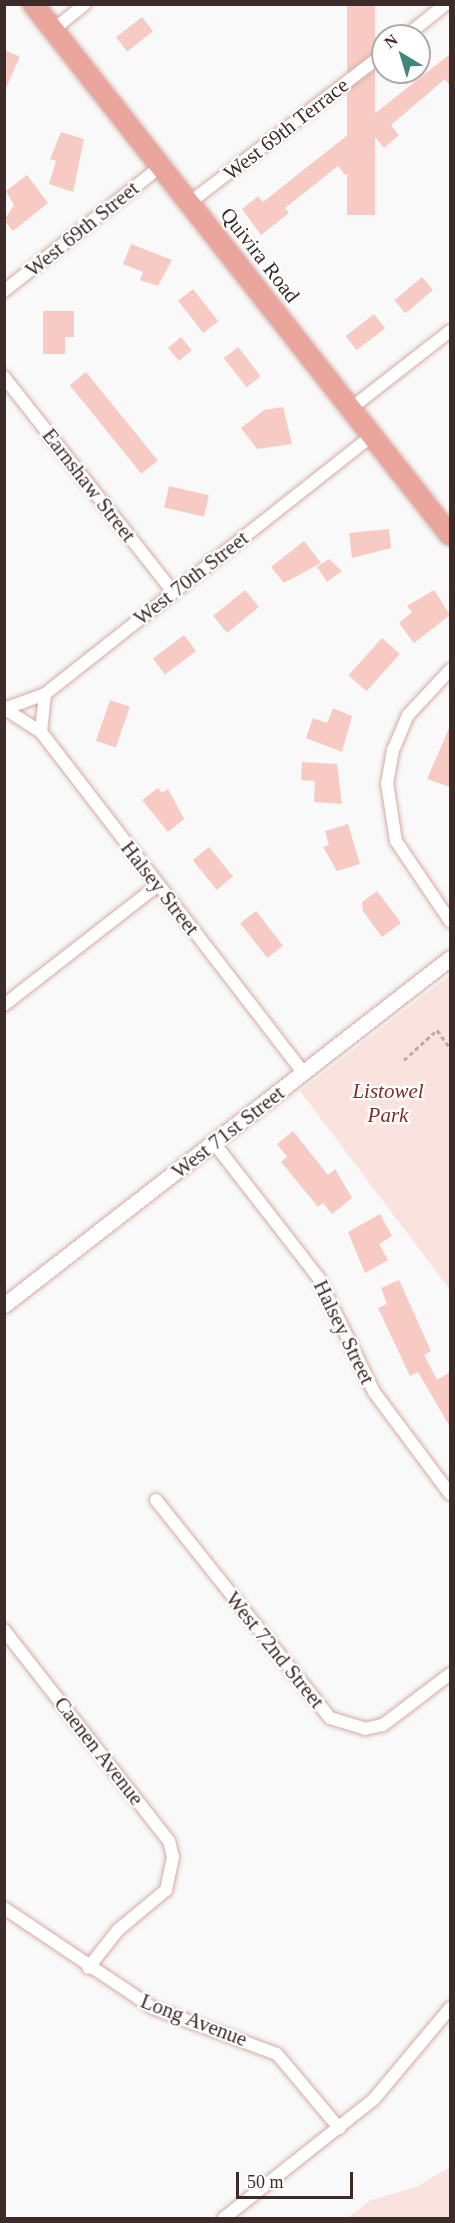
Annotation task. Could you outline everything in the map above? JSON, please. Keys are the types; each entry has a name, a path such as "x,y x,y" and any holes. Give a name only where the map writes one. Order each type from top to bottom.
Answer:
{"main road":[{"name":"Quivira Road","path":"33,4 450,535"}],"street":[{"path":"53,30 85,4"},
{"path":"421,24 446,4"},
{"name":"West 69th Terrace","path":"189,203 371,63"},
{"name":"West 69th Street","path":"4,291 160,166"},
{"path":"350,409 450,331"},
{"name":"Earnshaw Street","path":"4,377 174,592"},
{"name":"West 70th Street","path":"5,709 45,694 372,436"},
{"path":"450,670 408,715 393,750 387,783 396,841 450,921"},
{"path":"41,732 45,694"},
{"name":"West 70th Street","path":"5,709 41,732"},
{"name":"Halsey Street","path":"41,732 157,886 304,1073"},
{"path":"4,1005 157,886"},
{"name":"West 71st Street","path":"4,1305 450,958"},
{"name":"Halsey Street","path":"214,1143 318,1277 374,1392 450,1494"},
{"name":"West 72nd Street","path":"156,1500 330,1718 365,1729 383,1725 450,1674"},
{"name":"Caenen Avenue","path":"4,1630 169,1841 170,1878 166,1890 118,1930 88,1968"},
{"name":"Long Avenue","path":"4,1908 88,1968 153,2008 277,2054 339,2128"},
{"path":"224,2218 374,2099 450,2008"}],"path":[{"path":"404,1060 437,1030 450,1045"}],"green space":[{"name":"Listowel Park","path":"450,975 450,1290 300,1091"},
{"path":"450,2167 450,2218 347,2218 371,2200 416,2187"}],"building":[{"path":"347,4 375,4 375,24 371,24 371,84 375,84 375,215 347,215"},
{"path":"142,17 153,31 127,52 116,37"},
{"path":"4,50 20,57 4,92"},
{"path":"450,54 450,86 445,79 391,125 399,135 384,148 375,137 353,154 360,163 345,175 338,166 285,208 289,213 261,235 242,209 258,196 263,202 412,84 431,84 431,69"},
{"path":"61,132 84,139 73,192 49,184 56,161 50,159"},
{"path":"27,175 48,203 13,231 4,220 14,205 6,191"},
{"path":"131,244 172,260 158,286 140,280 143,272 123,264"},
{"path":"422,277 433,290 405,313 394,300"},
{"path":"193,289 218,321 203,333 178,301"},
{"path":"43,311 74,311 74,337 65,337 65,354 43,354"},
{"path":"374,314 385,328 357,350 346,336"},
{"path":"181,337 192,350 179,361 168,348"},
{"path":"238,347 261,376 247,387 224,358"},
{"path":"86,372 158,461 141,474 70,385"},
{"path":"283,407 292,444 257,449 241,428 264,410"},
{"path":"169,486 209,495 204,517 164,507"},
{"path":"389,529 391,548 352,558 349,533"},
{"path":"304,541 321,563 284,583 271,567"},
{"path":"329,559 342,571 327,582 317,567"},
{"path":"245,590 259,607 227,633 213,616"},
{"path":"434,590 450,615 414,643 399,623 412,612 407,606"},
{"path":"184,635 196,651 165,674 153,658"},
{"path":"382,638 400,654 366,691 349,675"},
{"path":"110,700 130,707 116,747 96,741"},
{"path":"333,708 352,716 342,752 306,738 313,718 327,723"},
{"path":"450,726 450,787 427,779"},
{"path":"302,762 337,764 342,804 314,802 315,781 301,780"},
{"path":"158,788 162,793 168,789 184,819 168,832 142,800"},
{"path":"348,824 360,864 337,871 323,847 329,845 325,831"},
{"path":"209,847 233,877 217,890 193,860"},
{"path":"377,891 401,923 382,937 363,911 362,902"},
{"path":"256,911 283,946 267,958 240,923"},
{"path":"293,1131 328,1175 335,1169 352,1198 332,1214 323,1203 318,1207 281,1162 287,1157 277,1144"},
{"path":"380,1214 392,1236 379,1244 388,1260 365,1273 348,1232"},
{"path":"399,1280 431,1351 424,1355 437,1380 450,1372 450,1427 418,1372 410,1376 378,1308 387,1304 381,1288"}]}
